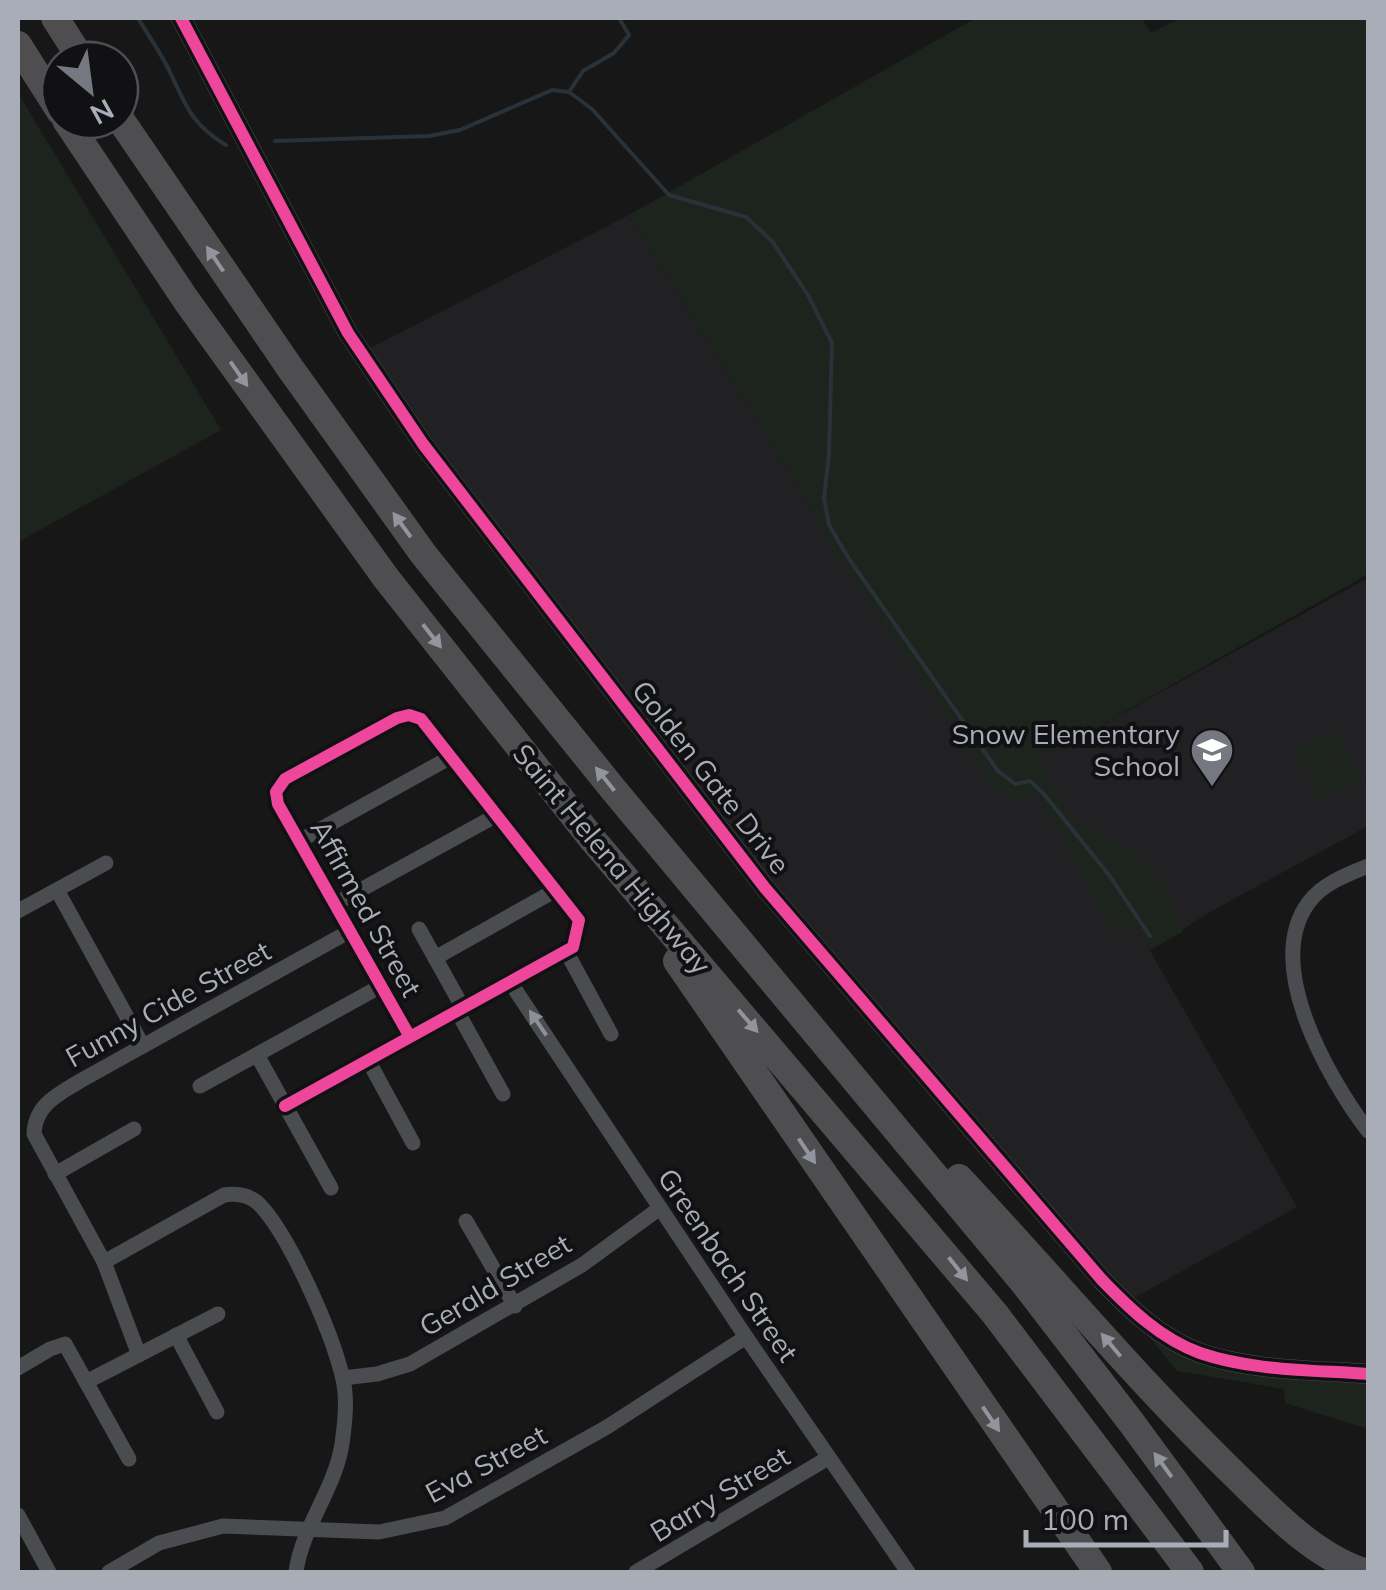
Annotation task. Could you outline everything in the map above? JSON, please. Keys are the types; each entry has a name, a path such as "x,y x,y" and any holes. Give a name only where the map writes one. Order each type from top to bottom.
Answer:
{"highway":[{"path":"55,18 69,40"},
{"path":"18,44 40,79"},
{"name":"Saint Helena Highway","path":"79,140 186,300 342,518 593,840 970,1284 1190,1572"},
{"name":"Saint Helena Highway","path":"134,140 412,539 650,834 1024,1283 1241,1572"},
{"path":"650,834 1140,1379 1271,1509 1328,1556 1364,1572"},
{"path":"593,840 1098,1572"}],"street":[{"name":"Golden Gate Drive","path":"181,18 348,333 423,444 765,888 1102,1280 1134,1312 1166,1336 1200,1353 1270,1366 1368,1374"},
{"name":"Affirmed Street","path":"410,1037 278,804 276,792 284,779 397,718 421,719 451,757"},
{"path":"285,1106 574,947 579,920 451,757 300,840"},
{"path":"335,904 496,814"},
{"path":"18,911 106,864"},
{"path":"1368,866 1341,877 1310,900 1297,925 1292,966 1304,1014 1324,1059 1368,1131"},
{"path":"57,890 143,1046"},
{"path":"435,958 556,890"},
{"path":"419,929 503,1094"},
{"name":"Funny Cide Street","path":"138,1355 104,1262 34,1134 34,1118 48,1100 350,931"},
{"path":"566,952 611,1034"},
{"name":"Greenbach Street","path":"510,982 908,1572"},
{"path":"200,1086 381,986"},
{"path":"257,1054 331,1188"},
{"path":"368,1060 413,1143"},
{"path":"55,1174 134,1129"},
{"path":"104,1262 224,1195 237,1193 257,1201 281,1237 308,1289 343,1378 345,1414 342,1448 308,1530 296,1572"},
{"name":"Gerald Street","path":"343,1378 377,1374 410,1364 582,1265 660,1208"},
{"path":"466,1221 516,1306"},
{"path":"86,1382 218,1314"},
{"path":"176,1336 217,1412"},
{"name":"Eva Street","path":"109,1572 160,1544 223,1526 379,1532 445,1518 607,1427 746,1337"},
{"path":"18,1368 66,1344 129,1458"},
{"name":"Barry Street","path":"636,1572 828,1458"},
{"path":"18,1516 49,1572"}],"shaded area":[{"path":"976,18 1142,18 1151,33 1180,18 1368,18 1368,574 1039,760 1071,815 1140,858 1167,891 1183,932 1149,950 1135,925 1116,935 1037,794 1018,799 995,787 830,547 814,513 629,215"},
{"path":"18,93 40,130 40,140 46,140 221,430 18,542"},
{"path":"629,215 814,513 831,547 1037,793 1117,934 1134,924 1038,760 1368,578 1368,826 1208,913 1150,951 1297,1207 1125,1303 826,962 361,353"},
{"path":"1334,730 1347,752 1308,775 1295,752"},
{"path":"1348,756 1361,779 1321,801 1309,778"},
{"path":"1102,1280 1200,1353 1368,1374 1368,1429 1285,1403 1284,1389 1177,1371"}],"waterway":[{"path":"138,18 191,114 226,145"},
{"path":"619,18 629,35 614,53 583,71 569,92 592,109 669,195 746,217 772,241 808,295 832,343 824,498 829,525 998,771 1015,784 1030,781 1043,793 1109,875 1150,936"},
{"path":"275,141 429,136 460,130 552,90 569,92"}],"cycle path":[{"path":"181,18 348,333 423,444 765,888 1102,1280 1159,1331 1200,1353 1262,1366 1368,1374"},
{"path":"285,1106 573,947 579,920 421,719 409,715 285,779 276,792 278,804 410,1037"}],"place":[{"name":"Snow Elementary School","path":"1212,788"}]}
